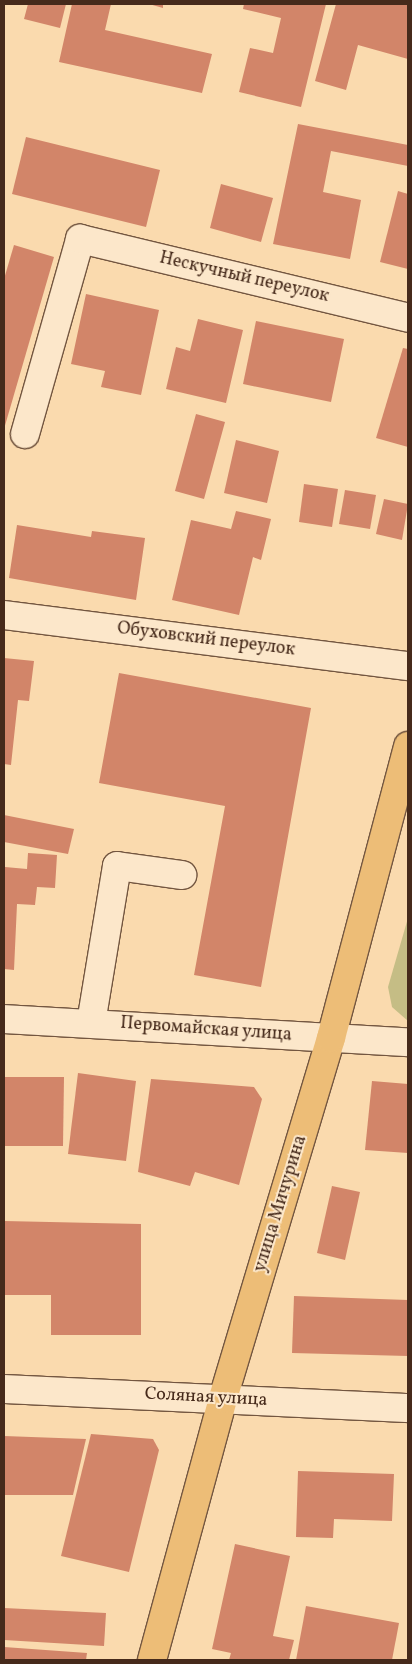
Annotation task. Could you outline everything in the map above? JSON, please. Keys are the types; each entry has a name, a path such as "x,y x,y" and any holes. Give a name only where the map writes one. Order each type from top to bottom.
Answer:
{"main road":[{"name":"улица Мичурина","path":"152,1660 223,1398 331,1038 408,746"}],"street":[{"name":"Нескучный переулок","path":"25,434 80,240 408,318"},
{"name":"Обуховский переулок","path":"4,615 408,666"},
{"path":"91,1023 117,866 182,875"},
{"name":"Первомайская улица","path":"4,1019 408,1042"},
{"name":"Соляная улица","path":"4,1389 408,1408"}],"shaded area":[{"path":"408,918 408,1021 392,1007 388,987"}],"building":[{"path":"28,4 66,4 60,28 24,19"},
{"path":"72,4 111,4 105,30 212,54 202,93 59,62"},
{"path":"149,4 163,4 163,8"},
{"path":"244,4 326,4 301,107 239,92 250,48 273,53 281,18 243,9"},
{"path":"336,4 408,4 408,59 358,45 346,90 315,81"},
{"path":"298,124 408,145 408,166 331,151 323,192 361,200 350,259 273,244"},
{"path":"26,137 160,170 146,227 12,194"},
{"path":"221,184 273,198 261,242 210,228"},
{"path":"398,191 408,194 408,269 380,262"},
{"path":"14,245 54,257 4,429 4,279"},
{"path":"86,294 159,310 141,395 101,387 105,371 71,364"},
{"path":"198,319 243,330 226,403 166,389 176,347 190,351"},
{"path":"256,321 344,339 331,402 243,384"},
{"path":"403,348 408,349 408,447 376,438"},
{"path":"196,414 225,422 204,499 175,491"},
{"path":"236,440 279,451 267,503 224,493"},
{"path":"304,484 338,489 332,527 299,522"},
{"path":"345,490 376,495 370,529 339,524"},
{"path":"384,499 408,504 402,540 376,534"},
{"path":"236,511 271,519 261,560 253,557 239,615 172,600 191,520 231,529"},
{"path":"17,525 91,537 92,531 145,538 136,600 9,578"},
{"path":"4,658 34,661 29,701 18,700 11,765 4,764"},
{"path":"119,673 311,708 261,987 194,975 225,806 99,783"},
{"path":"4,815 74,829 68,854 4,842"},
{"path":"28,853 57,855 55,888 37,887 35,905 17,904 14,970 4,969 5,867 27,869"},
{"path":"78,1073 136,1081 126,1161 68,1154"},
{"path":"4,1077 64,1077 63,1146 4,1146"},
{"path":"151,1079 254,1087 262,1099 239,1185 195,1172 190,1186 138,1172"},
{"path":"372,1081 408,1084 408,1153 365,1150"},
{"path":"332,1186 360,1192 345,1260 317,1253"},
{"path":"4,1221 141,1224 141,1335 51,1335 51,1295 4,1295"},
{"path":"294,1296 408,1300 408,1356 292,1353"},
{"path":"91,1434 153,1439 159,1450 129,1572 61,1556"},
{"path":"4,1436 86,1439 73,1495 4,1495"},
{"path":"298,1471 394,1474 392,1521 334,1519 333,1538 296,1537"},
{"path":"235,1544 290,1556 273,1636 294,1640 289,1660 229,1660 231,1653 212,1649"},
{"path":"306,1606 399,1623 392,1660 296,1660"},
{"path":"4,1608 106,1613 104,1646 4,1640"},
{"path":"4,1647 87,1653 86,1660 4,1660"}]}
